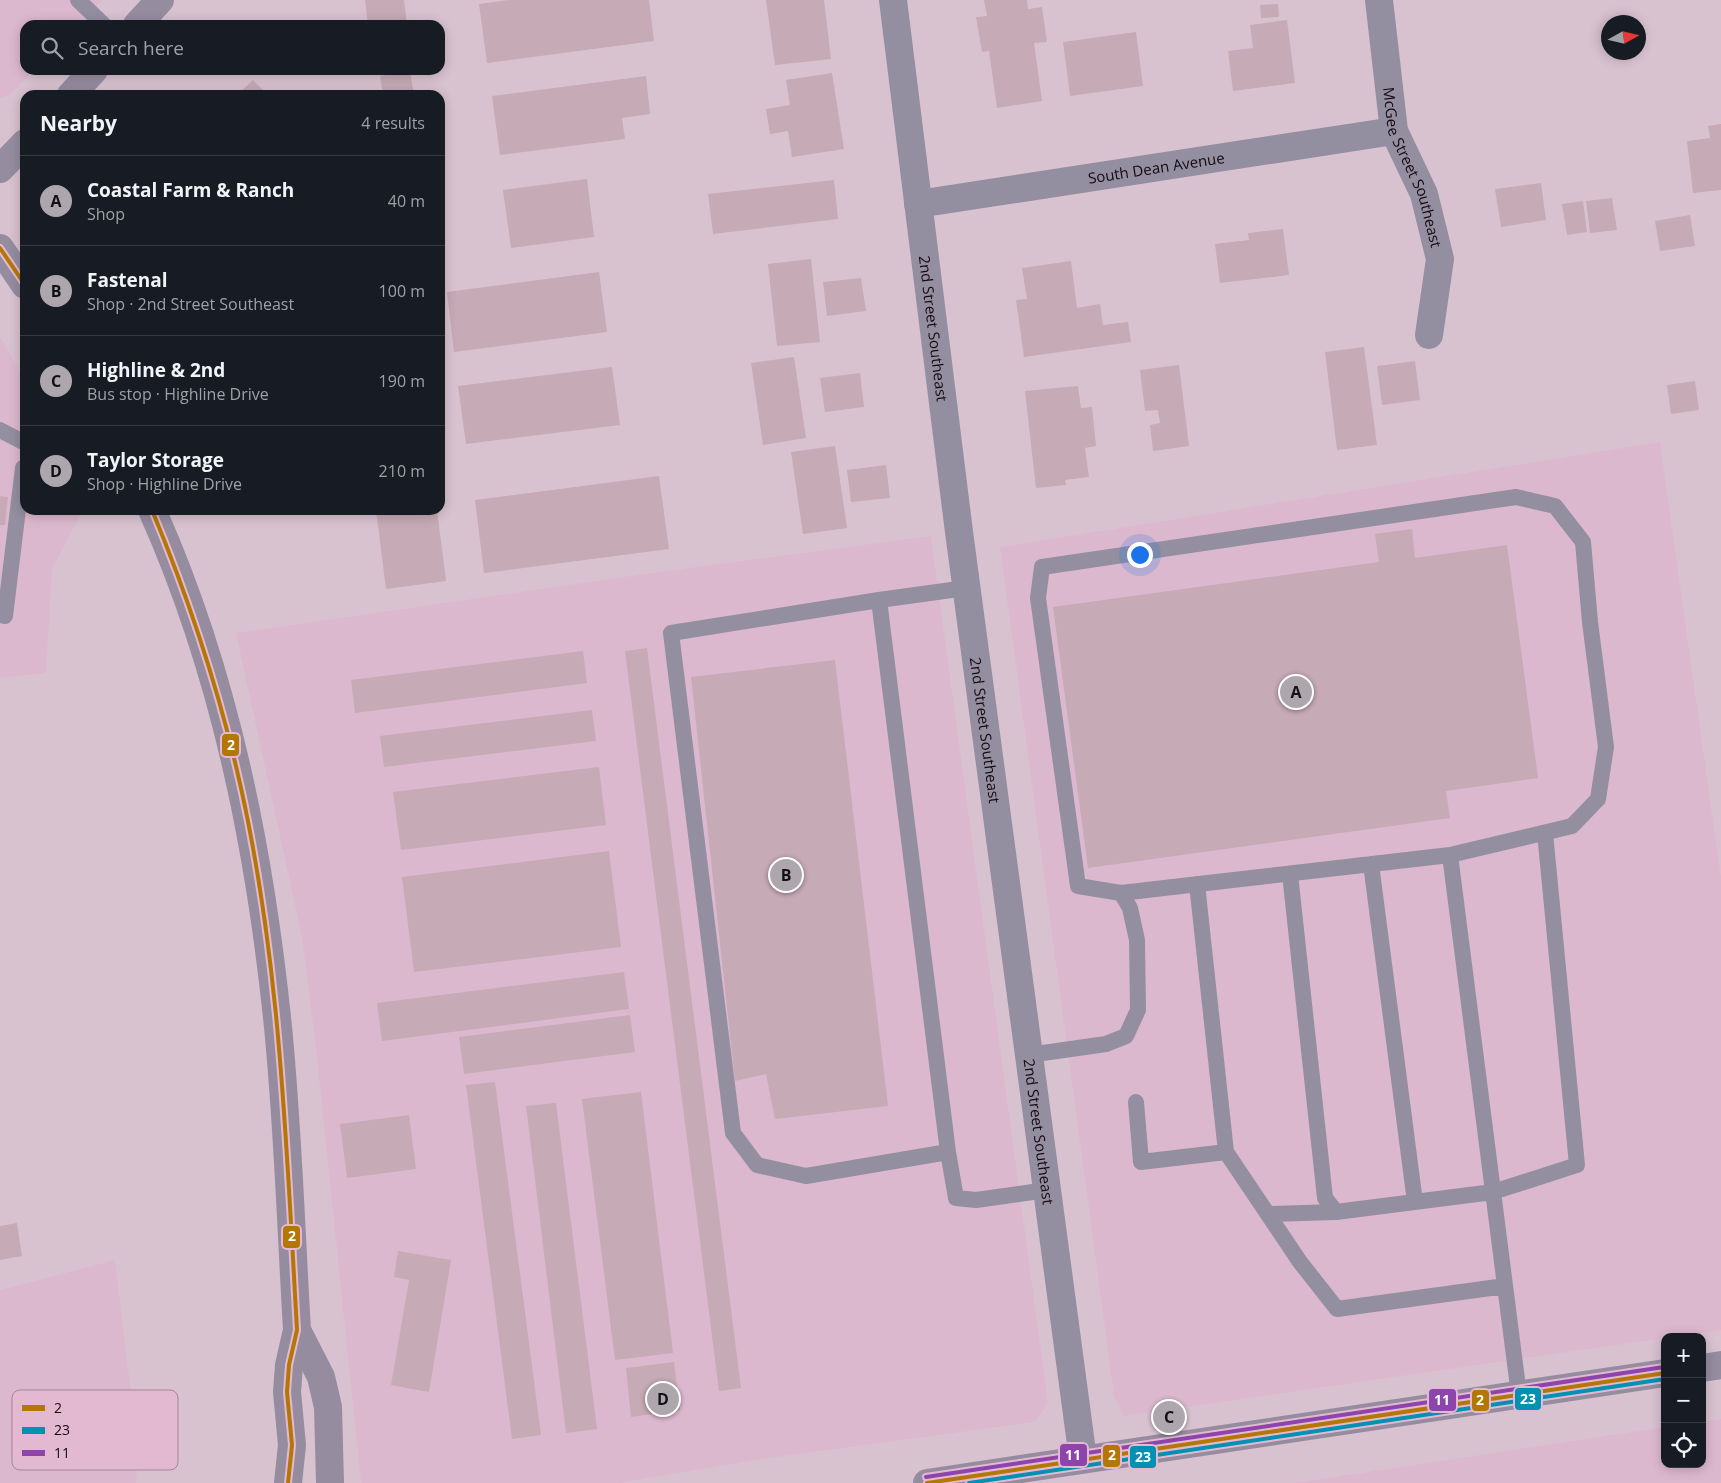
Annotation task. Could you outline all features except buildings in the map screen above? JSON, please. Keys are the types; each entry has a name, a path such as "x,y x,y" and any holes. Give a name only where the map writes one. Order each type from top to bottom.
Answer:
{"street":[{"path":"142,20 160,0"},
{"name":"2nd Street Southeast","path":"893,0 966,588 1083,1459"},
{"name":"McGee Street Southeast","path":"1379,0 1394,131 1424,194 1440,259 1429,335"},
{"path":"76,90 89,75"},
{"name":"South Dean Avenue","path":"918,204 1394,131"},
{"path":"0,170 20,148"},
{"path":"0,248 20,278"},
{"path":"154,515 182,583 221,705 248,820 258,876 278,1028 297,1330 289,1365 287,1392 292,1445 288,1483"},
{"path":"297,1330 321,1377 328,1407 330,1483"},
{"path":"1706,1367 1721,1365"},
{"path":"927,1483 1661,1374"}],"lane":[{"path":"78,0 99,20"},
{"path":"0,430 20,440"},
{"path":"1516,497 1555,506 1583,542 1590,622 1606,747 1598,799 1572,826 1450,855 1121,893 1078,886 1038,598 1042,567 1516,497"},
{"path":"0,615 5,616 20,499"},
{"path":"948,1152 806,1176 757,1164 733,1133 671,633 966,588"},
{"path":"879,600 948,1152 956,1198 976,1200 1047,1190"},
{"path":"1268,1214 1336,1212 1493,1192 1577,1165 1545,833"},
{"path":"1450,855 1519,1395"},
{"path":"1371,864 1415,1202"},
{"path":"1290,874 1325,1198 1336,1212"},
{"path":"1197,884 1226,1152 1300,1262 1337,1309 1505,1286"},
{"path":"1029,1055 1106,1044 1126,1036 1138,1010 1137,940 1130,908 1121,893"},
{"path":"1136,1102 1141,1162 1226,1152"}],"shaded area":[{"path":"0,0 102,0 83,20 20,20 20,75 29,75 10,95 0,98"},
{"path":"0,336 20,372 20,515 80,515 52,569 46,673 0,678"},
{"path":"1660,442 1721,878 1721,1330 1702,1333 1661,1333 1661,1339 1124,1416 1114,1396 1000,547"},
{"path":"931,536 1048,1403 1035,1422 762,1459 619,1483 361,1483 317,1058 302,938 236,633 644,574"},
{"path":"115,1260 130,1390 12,1390 12,1470 137,1470 136,1483 0,1483 0,1290"},
{"path":"1721,1419 1721,1483 1295,1483 1661,1428 1661,1468 1706,1468 1706,1421"}],"transit line":[{"name":"2","path":"0,248 20,278"},
{"name":"2","path":"154,515 188,603 218,697 235,762 262,902 279,1044 297,1330 289,1365 287,1392 292,1445 288,1483"},
{"name":"11","path":"926,1477 1661,1367"},
{"name":"2","path":"927,1483 1661,1374"},
{"name":"23","path":"969,1483 1661,1380"}],"place":[{"name":"Coastal Farm & Ranch","path":"1296,692"},
{"name":"Fastenal","path":"786,875"},
{"name":"Taylor Storage","path":"663,1399"},
{"name":"Highline & 2nd","path":"1169,1417"}]}
